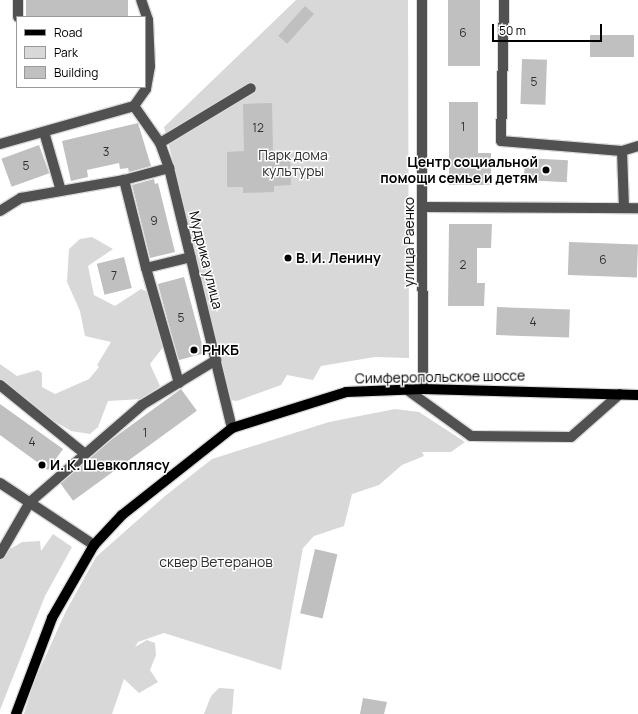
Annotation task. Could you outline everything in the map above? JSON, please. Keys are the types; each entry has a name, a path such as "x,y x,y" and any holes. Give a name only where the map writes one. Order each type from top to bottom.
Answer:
{"main road":[{"name":"Симферопольское шоссе","path":"16,714 52,618 94,544 122,515 232,428 346,392 423,389 638,395"}],"street":[{"path":"18,0 18,16"},
{"path":"0,144 134,106 146,90 148,20 141,0"},
{"name":"улица Раенко","path":"422,0 423,389"},
{"path":"504,0 501,141 622,152 638,146"},
{"path":"160,143 251,88"},
{"name":"Мудрика улица","path":"134,106 160,143 169,168 232,428"},
{"path":"44,132 61,190"},
{"path":"622,152 624,208"},
{"path":"0,211 21,198 124,180 169,168"},
{"path":"124,180 146,268 179,382"},
{"path":"423,207 638,208"},
{"path":"146,268 191,257"},
{"path":"0,554 30,502 142,405 216,360"},
{"path":"0,385 85,454"},
{"path":"406,389 471,436 571,437 620,394"},
{"path":"0,483 94,544"}],"green space":[{"name":"Парк дома культуры","path":"296,0 408,0 409,358 375,357 321,366 313,380 287,375 281,385 237,401 229,400 223,391 223,367 174,210 183,199 164,127"},
{"path":"92,237 113,249 88,266 94,295 115,306 141,289 148,292 164,346 150,364 160,386 142,399 108,401 98,427 90,434 71,431 0,389 0,364 17,376 38,370 42,373 42,387 55,394 89,379 99,367 97,365 111,342 85,336 80,311 67,282 69,249 80,239"},
{"name":"сквер Ветеранов","path":"395,409 419,412 465,442 451,452 422,452 424,456 402,465 379,485 352,494 344,526 314,536 303,548 281,670 164,633 138,642 135,647 147,640 155,643 156,655 150,670 158,682 139,693 124,679 112,714 24,714 33,684 66,611 96,557 165,496 212,459 329,422"},
{"path":"53,534 72,547 45,596 0,710 0,555 22,542 40,541 41,551"},
{"path":"219,688 234,689 232,714 204,714 211,696"}],"building":[{"path":"26,0 128,0 128,16 26,16"},
{"path":"448,0 480,0 480,66 448,66"},
{"path":"305,6 314,14 287,44 278,36"},
{"path":"590,35 634,35 634,57 590,57"},
{"path":"522,59 547,60 545,105 520,104"},
{"path":"449,102 478,102 478,153 491,153 491,185 449,185"},
{"path":"272,103 273,153 290,153 291,185 274,186 274,192 243,193 243,187 227,187 227,152 244,151 243,104"},
{"path":"138,123 151,166 129,172 128,168 120,169 119,163 87,170 88,177 71,181 62,141"},
{"path":"39,145 49,173 12,187 1,159"},
{"path":"525,158 568,160 567,182 524,180"},
{"path":"154,179 155,184 158,183 175,252 150,258 132,185"},
{"path":"449,224 492,224 491,248 477,248 477,283 485,283 484,306 448,306"},
{"path":"569,242 638,244 637,277 568,275"},
{"path":"124,257 132,288 105,295 97,264"},
{"path":"184,277 204,353 178,360 158,284"},
{"path":"497,307 570,310 569,338 496,335"},
{"path":"181,389 197,411 73,501 57,479"},
{"path":"0,404 63,449 48,470 0,435"},
{"path":"315,549 337,554 323,618 300,613"},
{"path":"363,698 387,702 384,714 360,714"}],"place":[{"name":"Центр социальной помощи семье и детям","path":"546,170"},
{"name":"В. И. Ленину","path":"288,258"},
{"name":"РНКБ","path":"194,350"},
{"name":"И. К. Шевкоплясу","path":"42,465"}]}
